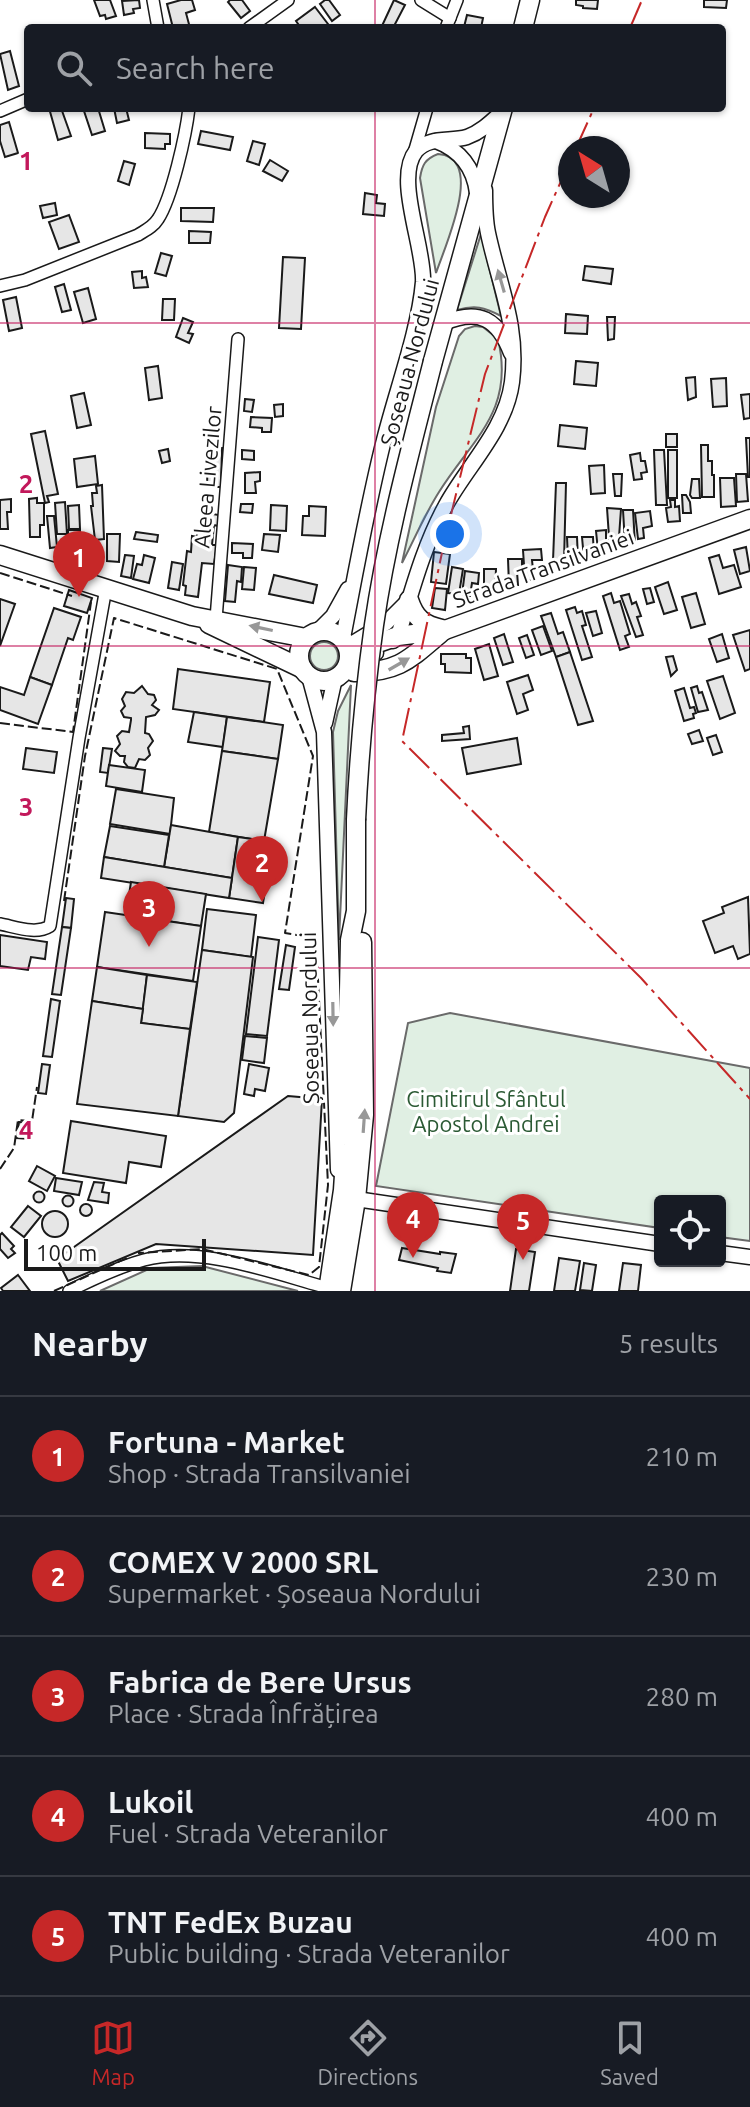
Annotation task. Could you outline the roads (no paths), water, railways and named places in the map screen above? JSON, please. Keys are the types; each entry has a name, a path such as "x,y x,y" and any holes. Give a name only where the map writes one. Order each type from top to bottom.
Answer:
{"main road":[{"path":"524,24 530,0"},
{"name":"Șoseaua Nordului","path":"332,1290 363,1127 365,1061 362,939 356,911 356,820 363,712 374,623 398,504 433,361 502,112"},
{"name":"Strada Transilvaniei","path":"344,658 398,636 445,630 750,519"},
{"path":"0,555 192,616 326,681 344,658"},
{"path":"409,600 419,620 445,630"},
{"path":"192,616 312,635 328,631 344,658 390,670 445,630"},
{"path":"306,672 300,650 312,635"}],"street":[{"path":"153,0 157,24"},
{"path":"255,24 288,0"},
{"path":"421,0 448,23 457,0"},
{"path":"0,111 24,101"},
{"path":"0,286 25,280 152,227 167,197 188,112"},
{"path":"312,635 333,616 355,574 384,439 422,293 422,263 408,185 409,168 426,112"},
{"path":"414,153 424,144 436,140 466,137 489,124 501,112"},
{"path":"436,140 456,151 470,168 478,201"},
{"path":"398,636 416,571 434,530 504,411 512,380 513,329 486,220 484,178"},
{"path":"444,323 459,316 474,315 489,321 506,339 513,358"},
{"name":"Aleea Livezilor","path":"216,619 238,339"},
{"name":"Șoseaua Nordului","path":"324,732 344,658 355,574"},
{"path":"0,924 43,931 50,926 106,588"},
{"path":"344,658 409,600"},
{"name":"Șoseaua Nordului","path":"306,672 324,732 336,1140 348,1202"},
{"path":"348,1202 654,1243"},
{"path":"726,1254 750,1257"},
{"path":"69,1291 121,1267 147,1259 182,1256 217,1260 332,1290"}],"place":[{"name":"Fortuna - Market","path":"79,597"},
{"name":"COMEX V 2000 SRL","path":"262,902"},
{"name":"Fabrica de Bere Ursus","path":"149,947"},
{"name":"Lukoil","path":"413,1258"},
{"name":"TNT FedEx Buzau","path":"523,1260"}],"park label":[{"name":"Cimitirul Sfântul Apostol Andrei","path":"486,1110"}]}
